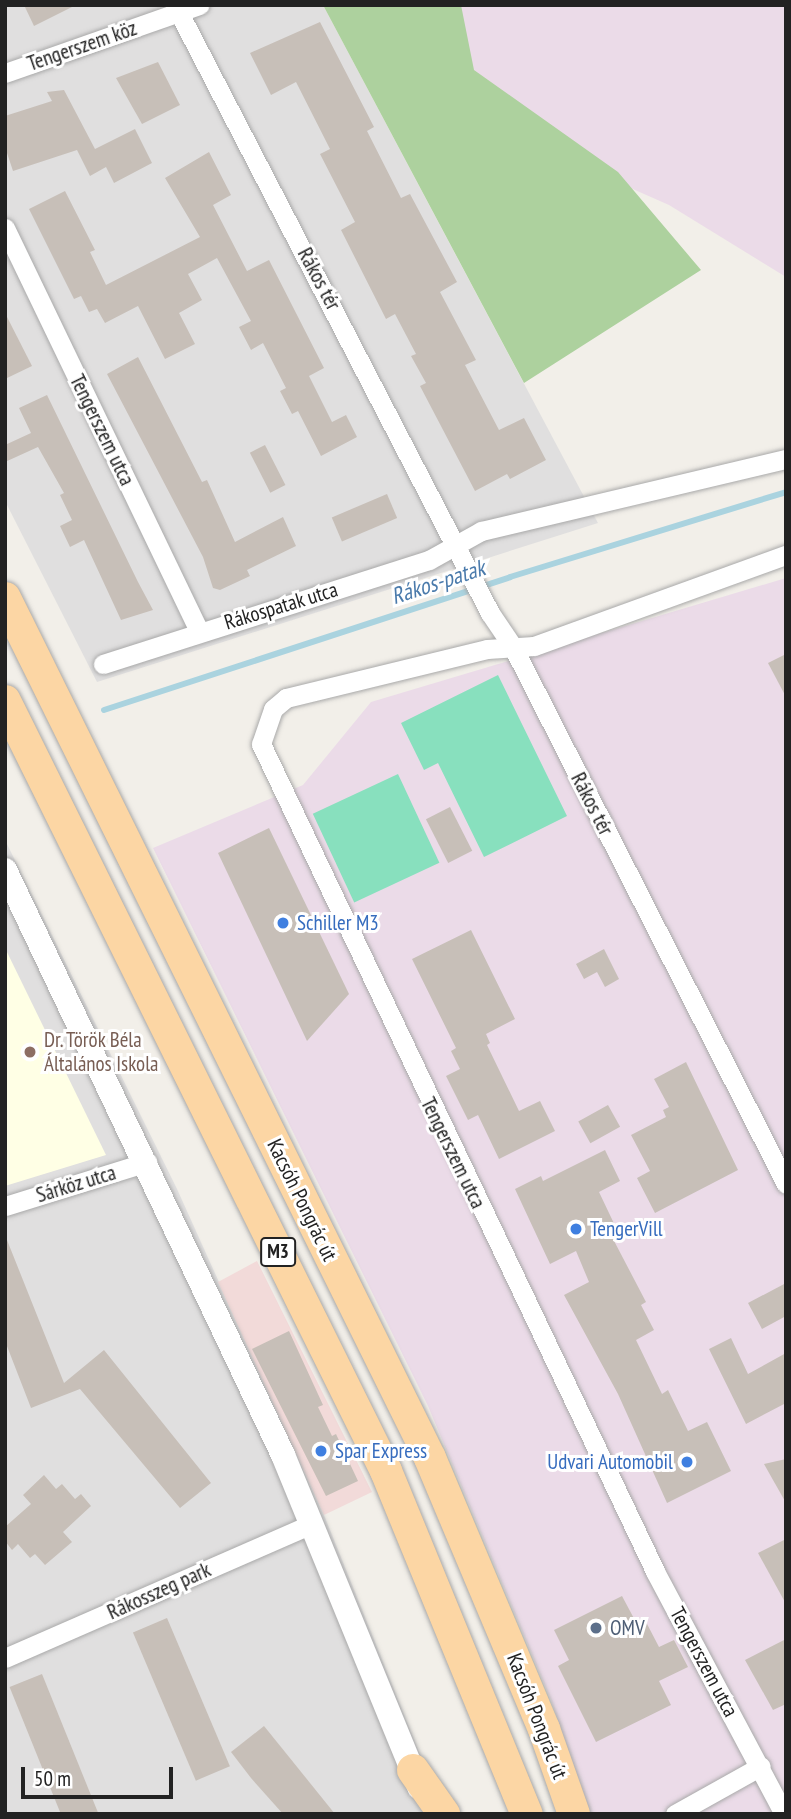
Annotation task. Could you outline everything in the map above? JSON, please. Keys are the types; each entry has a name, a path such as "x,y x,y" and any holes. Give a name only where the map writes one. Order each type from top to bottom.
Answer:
{"main road":[{"name":"Kacsóh Pongrác út","path":"5,598 430,1458 544,1729 574,1814"},
{"name":"Kacsóh Pongrác út","path":"5,701 386,1471 527,1814"},
{"path":"413,1770 444,1814"}],"street":[{"name":"Tengerszem köz","path":"5,73 177,8 199,5"},
{"name":"Rákos tér","path":"177,8 490,613 513,647 786,1184"},
{"name":"Tengerszem utca","path":"5,228 199,632"},
{"path":"458,547 481,531 786,459"},
{"name":"Rákospatak utca","path":"103,664 429,560 458,547"},
{"path":"513,647 534,646 786,555"},
{"name":"Tengerszem utca","path":"513,647 487,649 286,698 273,709 261,744 655,1571 761,1766 784,1814"},
{"path":"5,870 147,1162 312,1524 413,1770 428,1814"},
{"name":"Sárköz utca","path":"5,1206 147,1162"},
{"name":"Rákosszeg park","path":"5,1658 312,1524"},
{"path":"675,1814 761,1766"}],"shaded area":[{"path":"5,5 323,5 598,523 97,682 5,501"},
{"path":"352,5 786,5 786,277 669,205 492,127"},
{"path":"786,578 786,1814 590,1814 551,1700 428,1406 153,848 303,785 371,702"},
{"path":"5,840 177,1189 324,1515 444,1814 5,1814"},
{"name":"Dr. Török Béla Általános Iskola","path":"5,948 106,1155 5,1186"},
{"path":"257,1261 372,1492 324,1515 218,1282"}],"green space":[{"path":"323,5 461,5 474,70 618,172 701,270 524,383"},
{"path":"498,675 567,816 484,857 438,763 424,770 401,723"},
{"path":"398,774 439,863 354,903 313,814"}],"building":[{"path":"24,5 76,5 34,26"},
{"path":"320,22 374,127 367,131 401,198 410,194 457,282 440,292 476,360 465,365 499,430 524,418 546,460 510,479 507,474 475,491 420,386 426,383 411,356 416,354 395,314 386,319 341,230 355,222 320,154 330,149 296,82 271,95 250,53"},
{"path":"158,62 180,105 142,124 116,78"},
{"path":"64,90 95,149 135,129 152,163 114,183 106,167 90,176 77,150 13,171 5,147 5,116 52,101 47,92"},
{"path":"209,152 231,195 213,205 247,271 269,260 324,368 309,376 332,422 346,415 357,437 321,456 298,411 292,414 280,391 286,388 263,343 251,350 239,327 251,321 217,258 188,274 202,300 179,313 195,344 165,359 138,306 105,323 97,309 89,312 81,296 74,299 29,209 65,191 95,250 90,252 106,285 200,237 165,178"},
{"path":"5,313 32,366 5,379"},
{"path":"138,357 202,482 207,480 235,542 283,517 296,546 247,570 250,576 220,590 213,588 203,557 107,374"},
{"path":"47,395 153,610 121,620 84,540 70,547 60,526 72,520 60,495 64,493 38,447 5,462 5,445 31,433 19,408"},
{"path":"265,445 285,485 270,493 250,453"},
{"path":"387,494 397,518 342,541 332,517"},
{"path":"786,654 786,697 768,663"},
{"path":"450,807 472,851 448,863 426,819"},
{"name":"Schiller M3","path":"269,828 349,994 307,1041 218,853"},
{"path":"471,930 515,1019 486,1034 490,1043 487,1045 519,1111 540,1101 555,1131 499,1159 478,1115 468,1120 446,1076 460,1069 451,1051 456,1048 412,959"},
{"path":"604,949 619,979 605,987 597,972 584,979 576,964"},
{"path":"686,1062 738,1170 655,1213 637,1178 650,1171 631,1135 666,1117 663,1110 669,1107 654,1079"},
{"path":"608,1105 620,1127 590,1143 578,1121"},
{"path":"605,1150 620,1181 599,1192 619,1234 612,1237 646,1302 641,1305 654,1330 636,1340 662,1394 668,1390 688,1431 707,1422 731,1471 667,1503 618,1394 564,1295 589,1282 576,1251 550,1264 515,1189 541,1176 543,1181"},
{"path":"5,1235 64,1383 104,1350 211,1483 180,1508 80,1389 31,1408 5,1341"},
{"path":"786,1283 786,1316 762,1329 748,1303"},
{"path":"289,1331 323,1405 318,1407 332,1436 336,1434 358,1481 326,1496 252,1349"},
{"path":"731,1338 748,1374 786,1353 786,1403 746,1424 709,1349"},
{"path":"786,1459 786,1503 764,1464"},
{"path":"44,1475 56,1489 62,1484 75,1499 81,1494 91,1506 63,1532 72,1542 45,1565 35,1554 30,1558 18,1544 12,1550 5,1541 5,1527 31,1504 23,1495"},
{"path":"786,1539 786,1604 758,1553"},
{"path":"622,1596 638,1626 646,1622 659,1647 674,1640 688,1667 659,1681 671,1705 596,1742 558,1666 569,1660 554,1630"},
{"path":"167,1618 230,1766 196,1781 133,1632"},
{"path":"786,1639 786,1704 773,1710 745,1660"},
{"path":"42,1674 99,1814 61,1814 10,1687"},
{"path":"264,1726 335,1814 283,1814 251,1778 231,1752"}],"waterway":[{"name":"Rákos-patak","path":"104,710 510,577 786,492"}],"place":[{"name":"Schiller M3","path":"283,923"},
{"name":"Dr. Török Béla Általános Iskola","path":"30,1052"},
{"name":"TengerVill","path":"576,1229"},
{"name":"Spar Express","path":"321,1451"},
{"name":"Udvari Automobil","path":"687,1462"},
{"name":"OMV","path":"596,1628"}]}
